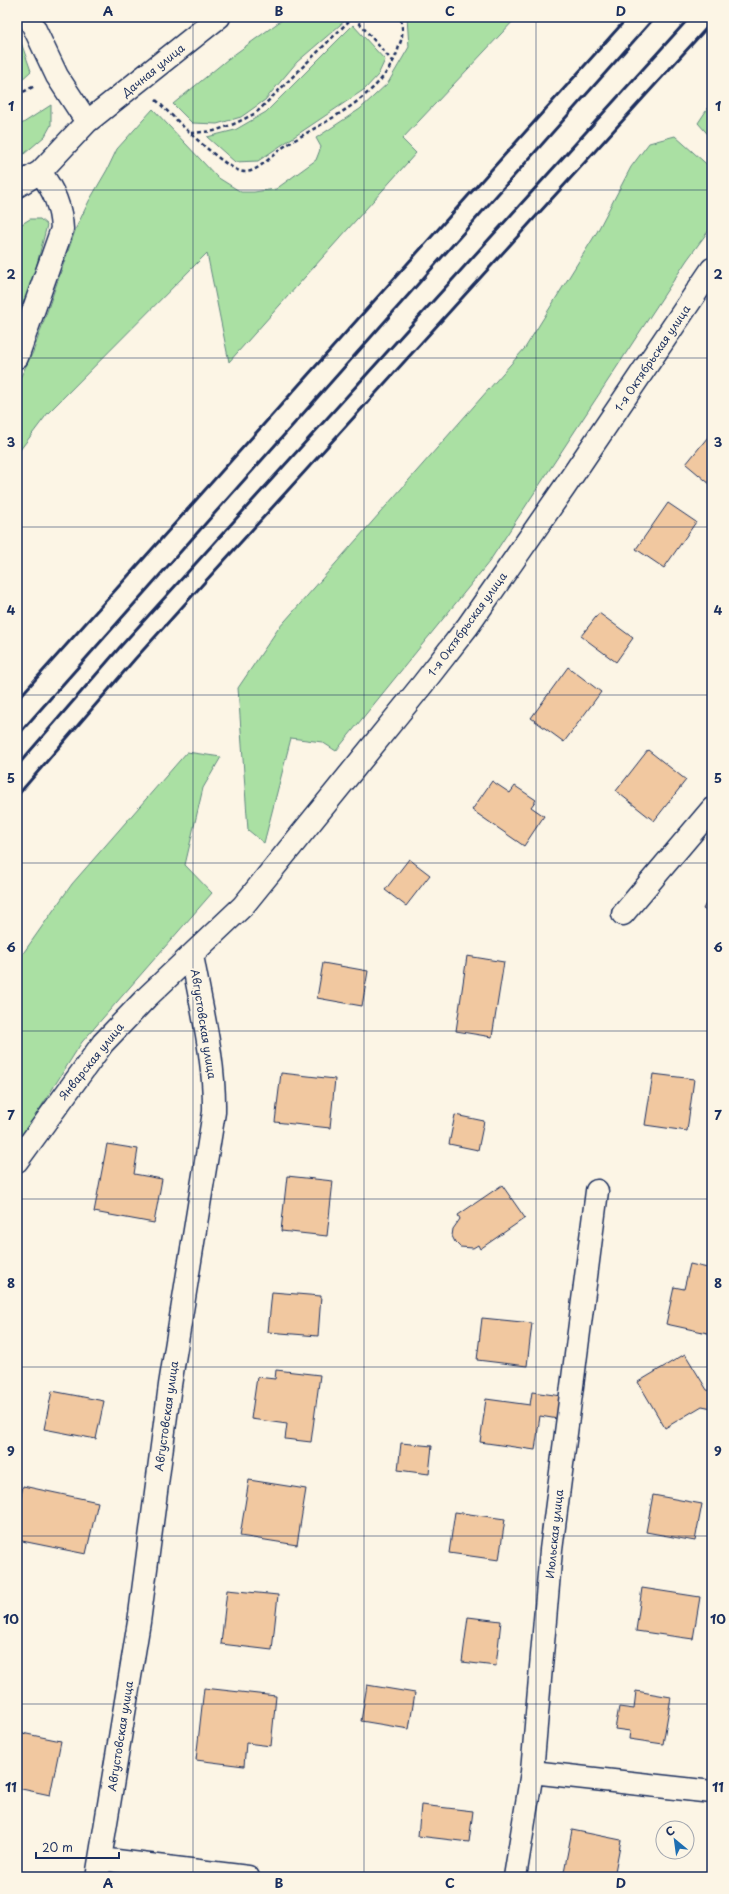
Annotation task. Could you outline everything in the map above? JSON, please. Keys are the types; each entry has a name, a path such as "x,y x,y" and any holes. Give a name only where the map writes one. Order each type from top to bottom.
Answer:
{"street":[{"path":"29,17 57,76 86,122"},
{"name":"Дачная улица","path":"17,187 40,172 86,122 197,24 219,17"},
{"path":"17,357 62,229 62,215 58,203 40,172"},
{"name":"1-я Октябрьская улица","path":"192,955 242,906 422,685 468,626 564,488 712,269"},
{"path":"623,914 712,808"},
{"name":"Январская улица","path":"17,1160 73,1081 103,1043 146,998 192,955"},
{"name":"Августовская улица","path":"99,1868 139,1622 170,1385 214,1112 214,1079 209,1043 192,955"},
{"name":"Июльская улица","path":"515,1877 532,1772 551,1550 597,1192"},
{"path":"532,1772 712,1792"},
{"path":"99,1868 248,1877"}],"path":[{"path":"190,133 214,132 256,113 353,17 394,62"},
{"path":"153,97 190,133 228,165 238,171 246,172 255,169 281,149 353,104 381,81 394,62 402,36 401,17"},
{"path":"17,95 41,83"}],"green space":[{"path":"286,17 346,17 347,19 297,62 265,100 241,117 217,124 192,123 173,104 228,59"},
{"path":"407,17 517,17 402,139 416,153 229,362 207,253 48,413 17,454 17,384 33,352 76,228 117,149 153,109 217,177 241,192 276,189 316,160 321,147 316,138 360,109 388,83 409,47"},
{"path":"353,25 385,60 378,75 365,89 258,161 235,162 207,137 235,130 266,112"},
{"path":"17,31 31,71 17,84"},
{"path":"712,102 712,139 698,123"},
{"path":"51,105 51,125 45,136 17,160 17,127"},
{"path":"675,136 712,169 712,226 687,260 489,562 336,751 322,742 291,738 264,843 248,830 238,688 278,629 525,348 597,232 631,167 649,143"},
{"path":"30,219 40,219 47,225 29,295 17,315 17,227"},
{"path":"187,752 221,757 203,788 185,865 212,893 82,1042 17,1145 17,962 72,884"}],"building":[{"path":"712,432 712,484 711,485 686,464"},
{"path":"668,503 696,522 664,568 636,549"},
{"path":"599,613 633,638 616,662 581,636"},
{"path":"568,667 601,692 564,742 531,718"},
{"path":"648,750 686,780 654,821 616,791"},
{"path":"492,781 510,793 515,786 536,800 531,807 544,816 524,846 472,810"},
{"path":"409,859 430,875 406,906 385,890"},
{"path":"712,892 712,914 703,909"},
{"path":"467,956 504,962 492,1037 456,1031"},
{"path":"323,963 368,971 362,1006 317,998"},
{"path":"281,1073 335,1079 330,1128 275,1122"},
{"path":"653,1074 694,1079 687,1131 645,1125"},
{"path":"455,1115 484,1121 478,1150 449,1144"},
{"path":"107,1144 138,1149 134,1174 162,1179 154,1223 94,1212"},
{"path":"287,1176 333,1181 327,1236 281,1231"},
{"path":"502,1185 525,1218 480,1249 478,1245 473,1248 460,1247 452,1236 453,1229 460,1219 458,1215"},
{"path":"690,1264 712,1269 712,1334 666,1324 674,1287 684,1289"},
{"path":"272,1292 321,1296 318,1336 268,1332"},
{"path":"482,1318 532,1323 527,1366 477,1360"},
{"path":"685,1354 707,1390 712,1391 712,1408 702,1406 665,1428 638,1382"},
{"path":"276,1370 320,1375 311,1442 285,1439 287,1424 251,1419 257,1377 275,1379"},
{"path":"52,1391 104,1401 96,1439 44,1429"},
{"path":"532,1392 562,1396 558,1419 540,1416 535,1450 480,1442 486,1399 530,1405"},
{"path":"401,1443 432,1446 429,1474 398,1470"},
{"path":"249,1480 306,1489 297,1545 240,1536"},
{"path":"23,1486 98,1502 86,1554 17,1540 17,1516"},
{"path":"653,1495 702,1504 695,1541 646,1532"},
{"path":"455,1512 505,1519 499,1560 449,1553"},
{"path":"642,1588 700,1597 693,1639 636,1631"},
{"path":"227,1590 278,1595 272,1650 221,1644"},
{"path":"468,1617 501,1621 496,1666 462,1662"},
{"path":"367,1685 415,1693 409,1729 361,1721"},
{"path":"204,1688 276,1696 271,1746 246,1743 244,1766 196,1760"},
{"path":"636,1691 671,1697 663,1744 629,1739 630,1731 615,1729 619,1707 634,1709"},
{"path":"17,1732 61,1741 50,1795 17,1788"},
{"path":"421,1805 473,1811 469,1842 418,1836"},
{"path":"572,1830 621,1840 614,1877 563,1877"}],"railway":[{"path":"17,700 628,17"},
{"path":"17,736 655,17"},
{"path":"17,766 120,647 690,17"},
{"path":"17,796 135,659 712,22"}]}
